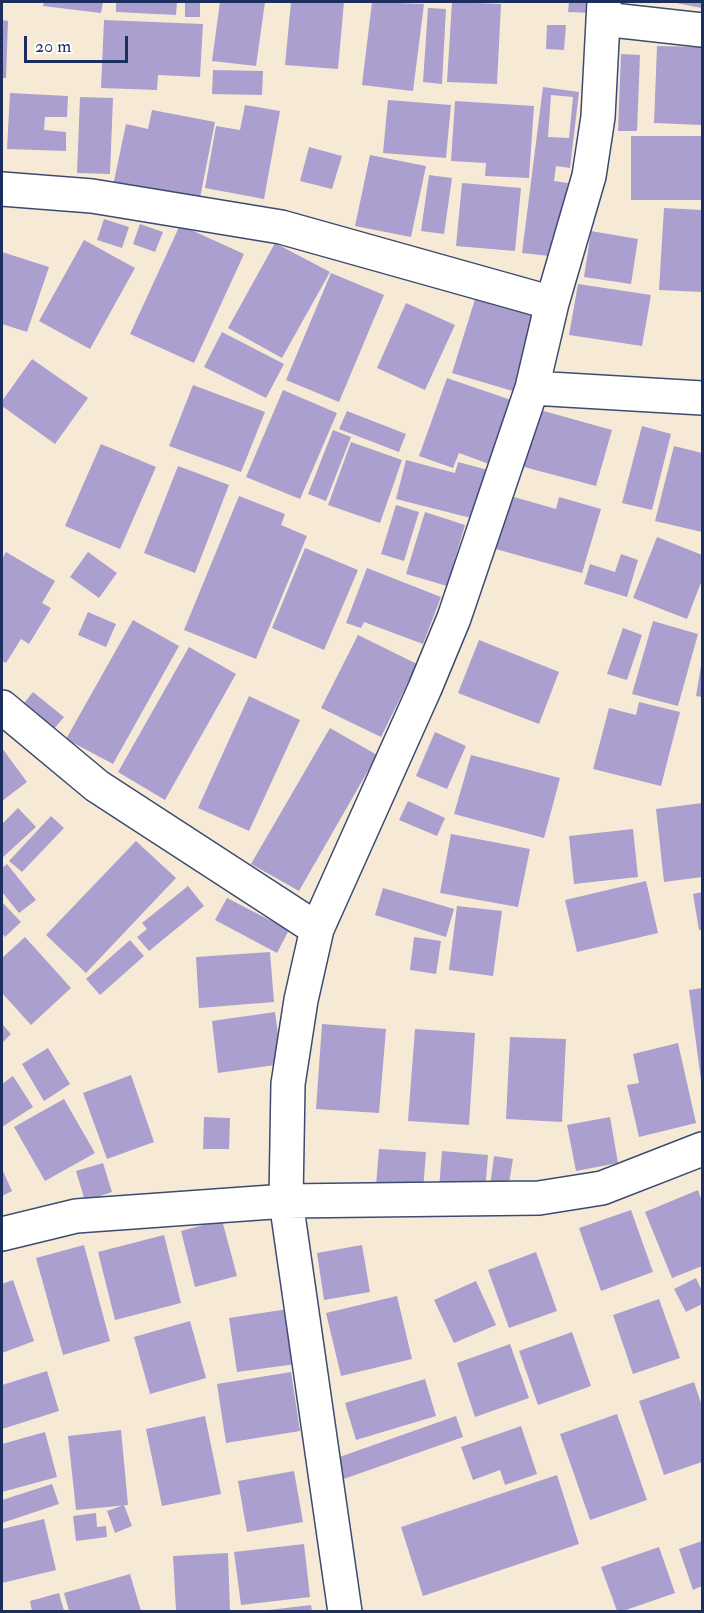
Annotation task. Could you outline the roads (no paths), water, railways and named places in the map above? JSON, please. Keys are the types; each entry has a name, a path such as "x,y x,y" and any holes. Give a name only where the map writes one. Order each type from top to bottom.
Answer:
{"street":[{"path":"345,1611 286,1201 288,1084 301,1000 317,929 454,618 532,388 552,303 589,176 598,117 603,10 702,30"},
{"path":"2,189 92,196 281,227 552,303"},
{"path":"532,388 702,398"},
{"path":"2,706 97,786 317,929"},
{"path":"2,1234 76,1216 286,1201 539,1198 602,1188 702,1149"}]}
